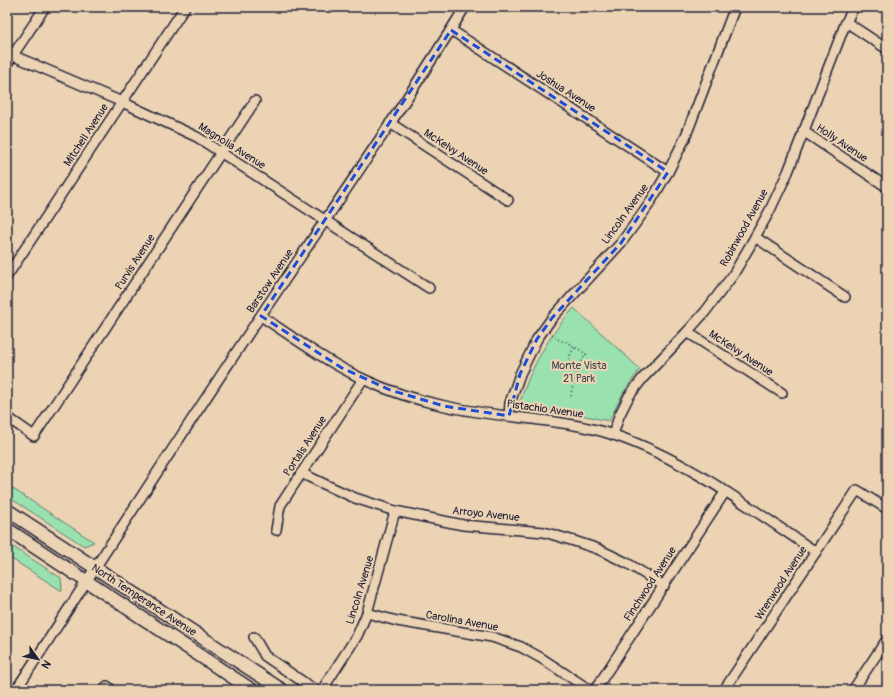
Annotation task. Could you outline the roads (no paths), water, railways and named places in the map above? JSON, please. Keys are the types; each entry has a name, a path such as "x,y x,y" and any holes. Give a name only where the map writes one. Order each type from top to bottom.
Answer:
{"main road":[{"name":"North Temperance Avenue","path":"7,510 282,690"},
{"name":"North Temperance Avenue","path":"7,529 252,690"}],"street":[{"path":"7,64 10,55 45,7"},
{"name":"Mitchell Avenue","path":"7,276 184,7"},
{"name":"Barstow Avenue","path":"16,690 465,7"},
{"name":"Lincoln Avenue","path":"509,416 510,403 520,374 537,339 552,318 621,243 648,206 668,172 685,138 735,7"},
{"name":"Robinwood Avenue","path":"614,435 620,416 629,396 643,378 687,332 732,275 755,237 788,172 846,22 854,7"},
{"path":"846,22 887,49"},
{"name":"Joshua Avenue","path":"451,30 668,172"},
{"name":"Magnolia Avenue","path":"10,55 122,102 182,130 221,152 429,288"},
{"name":"Purvis Avenue","path":"7,418 34,436 255,101"},
{"name":"McKelvy Avenue","path":"390,123 508,200"},
{"name":"Holly Avenue","path":"803,132 887,187"},
{"path":"755,237 845,297"},
{"name":"Pistachio Avenue","path":"261,316 321,355 363,379 390,390 444,406 559,422 614,435 646,447 678,462 816,552"},
{"name":"McKelvy Avenue","path":"687,332 782,393"},
{"name":"Portals Avenue","path":"276,530 280,506 363,379"},
{"name":"Arroyo Avenue","path":"301,473 355,498 395,511 463,525 544,532 598,549 627,563 664,586"},
{"name":"Wrenwood Avenue","path":"724,690 857,490 887,509"},
{"name":"Finchwood Avenue","path":"595,690 725,492"},
{"name":"Lincoln Avenue","path":"322,690 357,636 367,613 395,511"},
{"name":"Carolina Avenue","path":"367,613 397,621 492,637 521,647 541,658 590,690"},
{"path":"254,637 265,656 315,690"},
{"path":"853,690 886,644"}],"park label":[{"name":"Monte Vista 21 Park","path":"579,371"}]}
